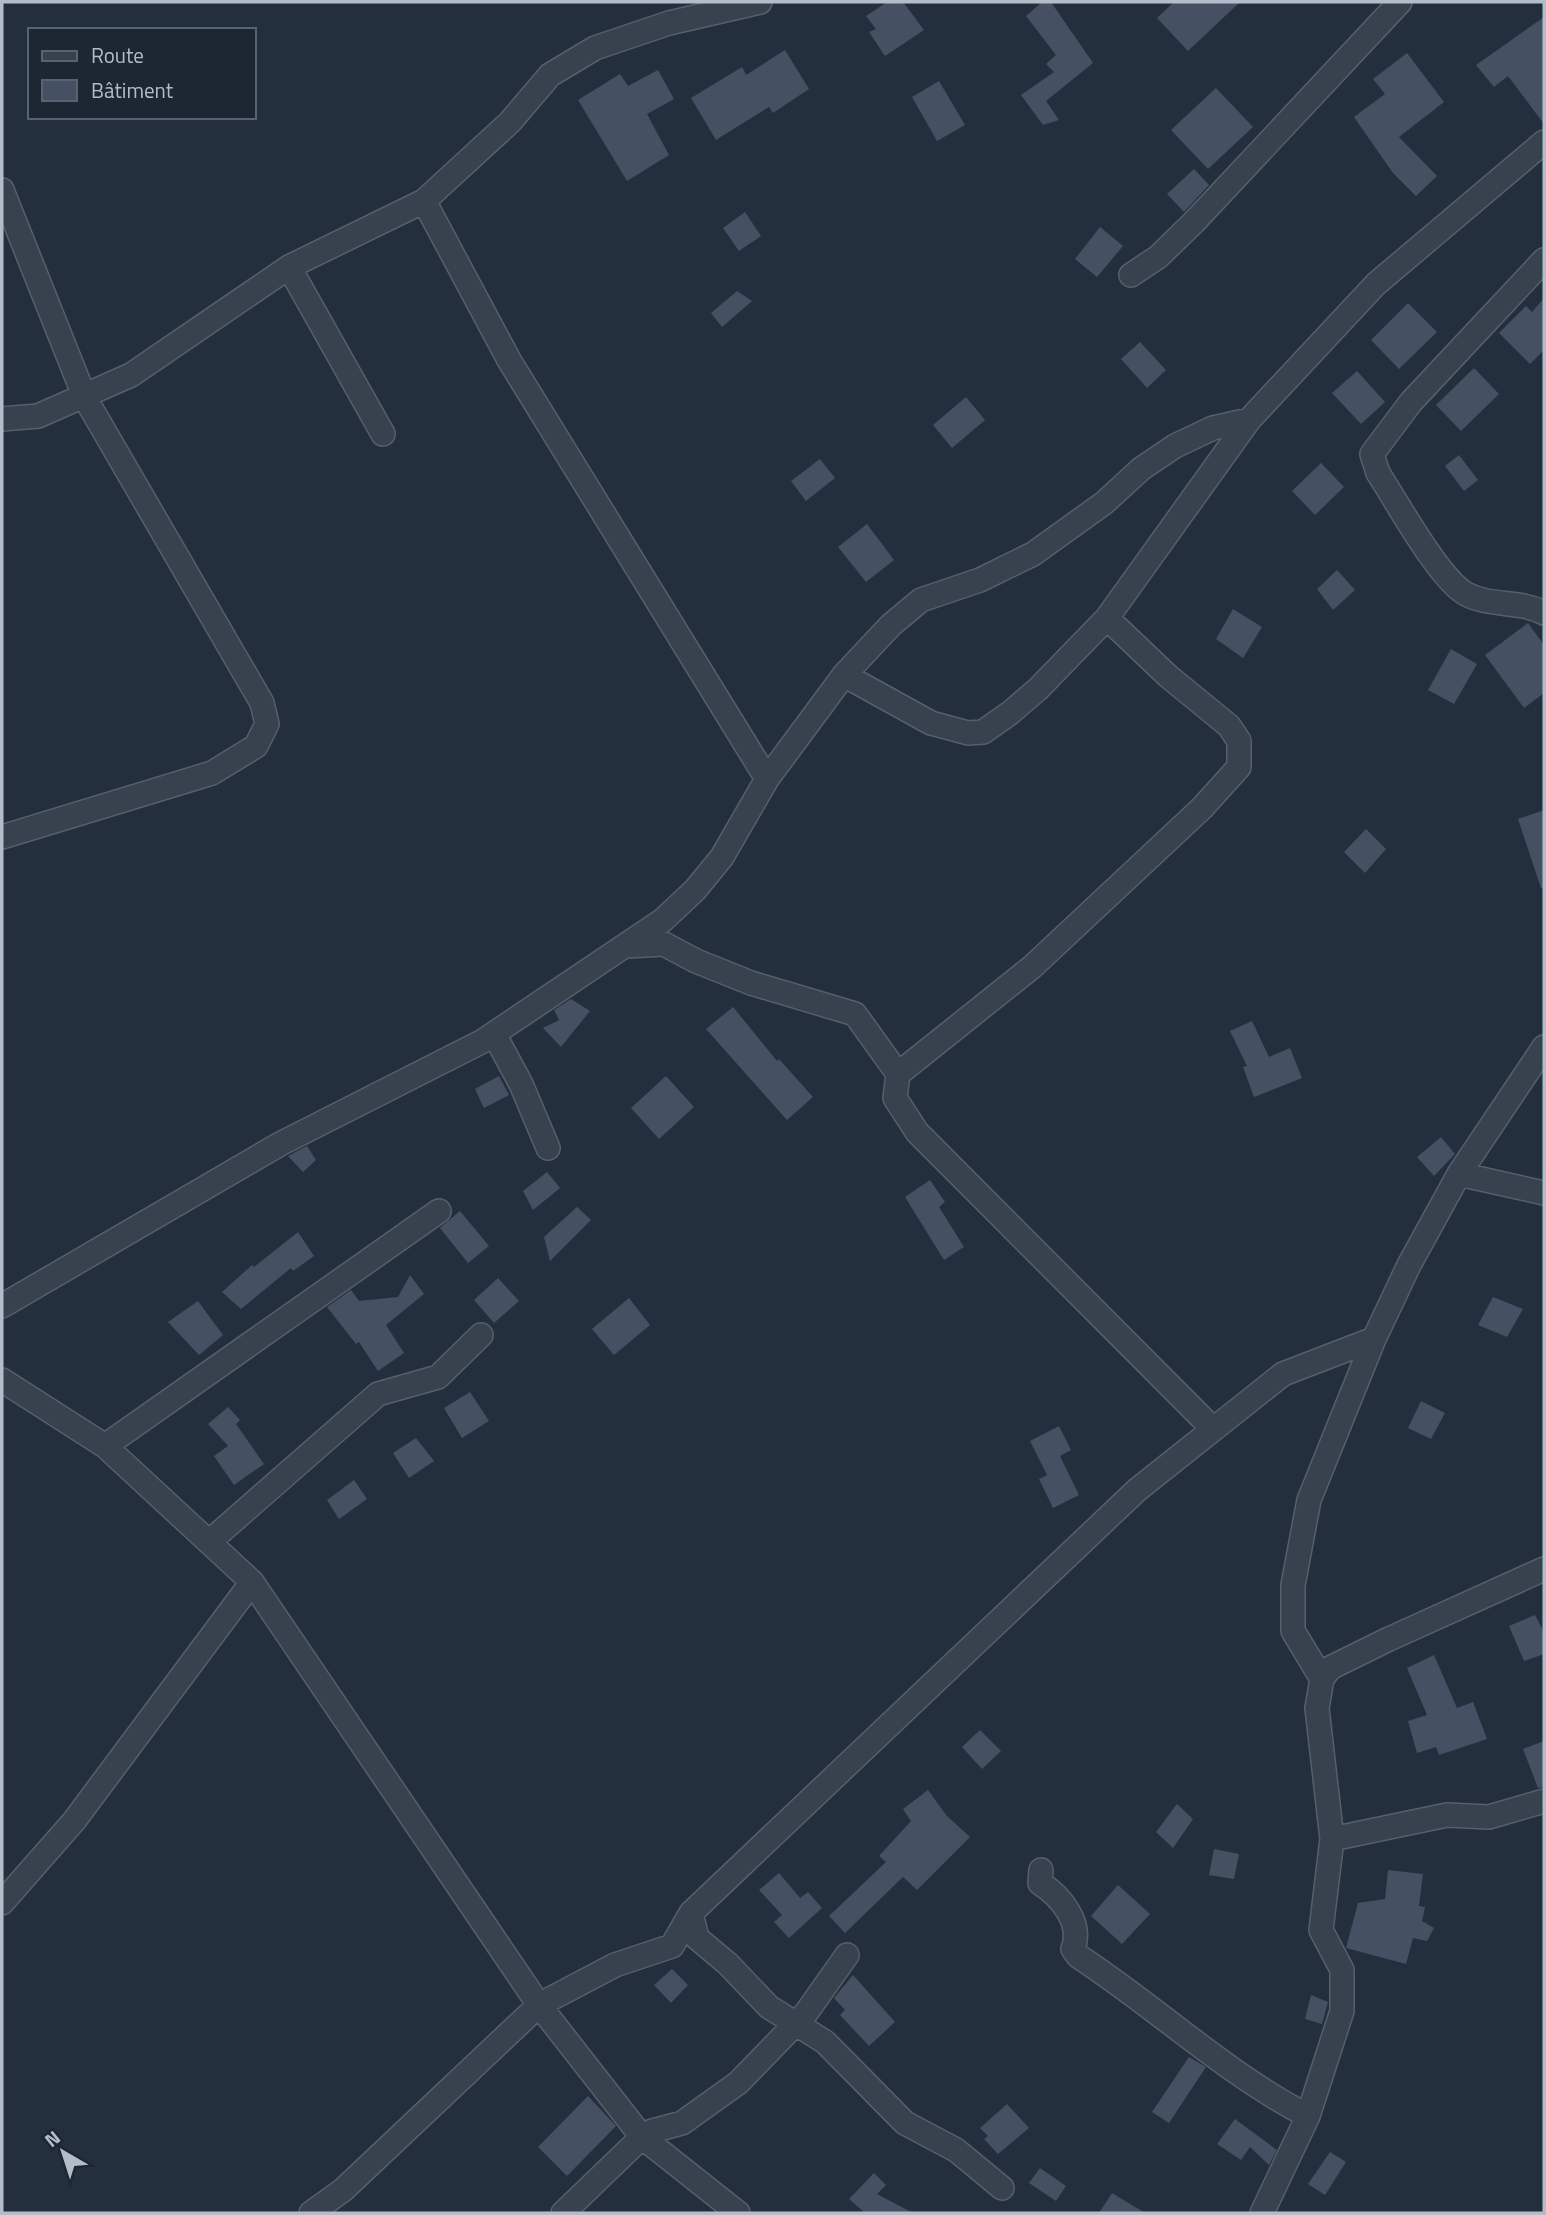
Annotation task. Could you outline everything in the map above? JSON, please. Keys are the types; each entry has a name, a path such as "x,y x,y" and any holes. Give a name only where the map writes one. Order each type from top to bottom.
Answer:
{"street":[{"path":"2,419 38,416 85,398 131,375 289,267 424,201 510,122 550,75 595,48 669,23 760,2"},
{"path":"1131,275 1158,257 1194,222 1400,2"},
{"path":"844,675 931,723 968,733 983,732 1038,689 1107,618 1248,420 1376,285 1544,142"},
{"path":"2,190 85,398 262,703 267,724 256,746 212,773 2,837"},
{"path":"424,201 509,360 767,779"},
{"path":"1544,260 1411,402 1372,454 1378,473 1448,579 1466,594 1490,602 1518,604 1544,613"},
{"path":"289,267 383,433"},
{"path":"2,1306 280,1144 494,1034 627,946 663,920 695,890 722,857 767,779 844,675 891,625 921,600 981,580 1033,554 1104,503 1141,469 1175,446 1213,428 1248,420"},
{"path":"898,1074 1032,967 1202,808 1239,768 1239,741 1229,726 1168,676 1107,618"},
{"path":"627,946 664,944 696,961 751,983 855,1014 898,1074 895,1098 917,1132 1213,1429"},
{"path":"494,1034 521,1084 548,1148"},
{"path":"1322,1679 1293,1631 1293,1585 1309,1500 1374,1339 1409,1265 1458,1174 1544,1047"},
{"path":"1458,1174 1544,1194"},
{"path":"105,1446 439,1211"},
{"path":"209,1542 378,1394 438,1377 481,1335"},
{"path":"311,2213 343,2190 539,2005 615,1965 672,1946 691,1913 1137,1490 1283,1374 1374,1339"},
{"path":"2,1380 105,1446 252,1582 404,1811 539,2005 642,2137 738,2213"},
{"path":"1262,2213 1308,2116 1342,2011 1342,1970 1321,1930 1332,1839 1317,1708 1322,1679 1330,1668 1544,1569"},
{"path":"2,1903 74,1821 252,1582"},
{"path":"1332,1839 1447,1815 1489,1817 1544,1801"},
{"path":"1041,1870 1040,1883 1056,1893 1070,1915 1076,1941 1073,1949 1078,1956 1196,2040 1266,2094 1308,2116"},
{"path":"691,1913 697,1938 728,1964 769,2007 797,2022 825,2042 905,2123 956,2150 1002,2188"},
{"path":"563,2213 642,2137 652,2131 682,2123 738,2083 797,2022 847,1955"}],"building":[{"path":"887,2 903,2 924,30 885,56 869,32 876,29 866,16"},
{"path":"1042,2 1051,2 1093,63 1046,101 1059,120 1043,125 1021,95 1054,72 1046,64 1056,55 1026,16"},
{"path":"1174,2 1240,2 1188,51 1157,18"},
{"path":"1544,17 1544,124 1508,76 1494,87 1476,65"},
{"path":"785,50 809,89 773,113 769,107 716,140 691,98 742,67 746,75"},
{"path":"1407,53 1444,102 1399,137 1437,176 1416,196 1393,173 1354,117 1385,94 1373,79"},
{"path":"658,70 674,99 647,114 669,155 627,181 578,100 620,74 628,86"},
{"path":"939,81 965,125 937,141 912,97"},
{"path":"1216,88 1253,127 1208,169 1171,130"},
{"path":"1194,169 1209,185 1184,212 1167,194"},
{"path":"745,212 761,236 739,251 723,228"},
{"path":"1100,227 1123,246 1097,277 1075,259"},
{"path":"737,291 752,301 722,327 711,313"},
{"path":"1544,298 1544,350 1530,364 1499,333 1526,306 1532,312"},
{"path":"1408,303 1437,332 1399,369 1371,340"},
{"path":"1140,342 1166,370 1147,388 1121,359"},
{"path":"1474,368 1499,394 1461,431 1436,405"},
{"path":"1357,371 1385,402 1361,424 1332,393"},
{"path":"966,397 985,420 952,448 933,425"},
{"path":"1459,455 1478,480 1464,491 1445,466"},
{"path":"820,459 835,478 806,501 791,481"},
{"path":"1321,463 1344,487 1315,515 1292,491"},
{"path":"867,524 894,560 866,582 838,547"},
{"path":"1337,570 1355,590 1333,610 1317,589"},
{"path":"1233,609 1262,627 1243,658 1216,639"},
{"path":"1528,623 1544,645 1544,693 1524,708 1485,655"},
{"path":"1451,649 1477,664 1454,704 1428,690"},
{"path":"1544,810 1544,888 1541,888 1518,819"},
{"path":"1366,829 1386,849 1365,873 1344,852"},
{"path":"571,999 590,1011 561,1047 543,1028 559,1020 554,1010"},
{"path":"733,1007 777,1061 779,1059 813,1097 787,1120 706,1029"},
{"path":"1252,1021 1269,1057 1290,1048 1302,1078 1254,1097 1243,1067 1247,1066 1230,1031"},
{"path":"499,1076 509,1095 484,1108 475,1089"},
{"path":"666,1076 694,1107 659,1139 631,1108"},
{"path":"1441,1137 1455,1154 1434,1176 1417,1157"},
{"path":"307,1146 316,1160 303,1172 288,1156"},
{"path":"547,1172 560,1188 533,1210 523,1191"},
{"path":"930,1180 945,1202 939,1207 964,1247 944,1260 905,1197"},
{"path":"577,1207 591,1220 550,1261 544,1237"},
{"path":"460,1211 489,1246 468,1263 440,1228"},
{"path":"298,1232 314,1256 293,1271 291,1268 241,1309 222,1292 252,1265 254,1267"},
{"path":"410,1275 424,1294 386,1325 404,1353 378,1371 359,1342 356,1344 327,1307 351,1290 359,1301 398,1297"},
{"path":"498,1278 519,1301 494,1323 474,1300"},
{"path":"1493,1297 1523,1309 1507,1337 1478,1325"},
{"path":"629,1298 650,1325 614,1355 592,1329"},
{"path":"198,1301 223,1335 199,1355 168,1322"},
{"path":"470,1392 489,1421 462,1438 444,1408"},
{"path":"1421,1401 1445,1413 1431,1439 1408,1428"},
{"path":"228,1407 240,1420 236,1424 264,1464 234,1485 214,1456 228,1446 208,1424"},
{"path":"1059,1426 1071,1450 1060,1456 1079,1495 1053,1508 1039,1479 1047,1475 1030,1441"},
{"path":"416,1438 434,1461 409,1478 393,1453"},
{"path":"354,1480 367,1499 339,1519 327,1500"},
{"path":"1535,1615 1544,1632 1544,1654 1524,1661 1509,1626"},
{"path":"1434,1655 1457,1708 1473,1702 1487,1739 1439,1755 1436,1747 1417,1753 1408,1721 1427,1715 1407,1668"},
{"path":"980,1730 1001,1751 982,1769 962,1747"},
{"path":"1544,1741 1544,1787 1538,1788 1523,1749"},
{"path":"928,1790 946,1815 970,1837 917,1890 903,1877 845,1933 829,1916 886,1862 879,1856 911,1821 903,1809"},
{"path":"1177,1804 1193,1819 1173,1848 1156,1832"},
{"path":"1214,1849 1239,1854 1234,1879 1209,1875"},
{"path":"1388,1870 1423,1874 1419,1906 1425,1907 1422,1921 1434,1928 1427,1941 1413,1938 1406,1964 1346,1948 1358,1903 1385,1899"},
{"path":"779,1873 800,1898 808,1892 822,1908 789,1938 774,1922 782,1915 759,1890"},
{"path":"1118,1885 1150,1914 1122,1944 1091,1916"},
{"path":"672,1969 688,1985 671,2003 654,1985"},
{"path":"853,1975 895,2022 869,2046 840,2015 845,2010 834,1998"},
{"path":"1311,1995 1328,2002 1322,2024 1305,2019"},
{"path":"1189,2057 1206,2067 1169,2123 1152,2112"},
{"path":"588,2096 616,2126 567,2176 538,2147"},
{"path":"1007,2104 1029,2128 998,2154 984,2139 988,2136 980,2128"},
{"path":"1235,2119 1277,2150 1269,2165 1250,2147 1241,2160 1217,2144"},
{"path":"1330,2152 1346,2162 1325,2195 1308,2184"},
{"path":"1040,2168 1066,2186 1056,2201 1029,2183"},
{"path":"874,2173 886,2185 877,2194 913,2213 865,2213 849,2199"},
{"path":"1112,2193 1145,2213 1099,2213"}]}
